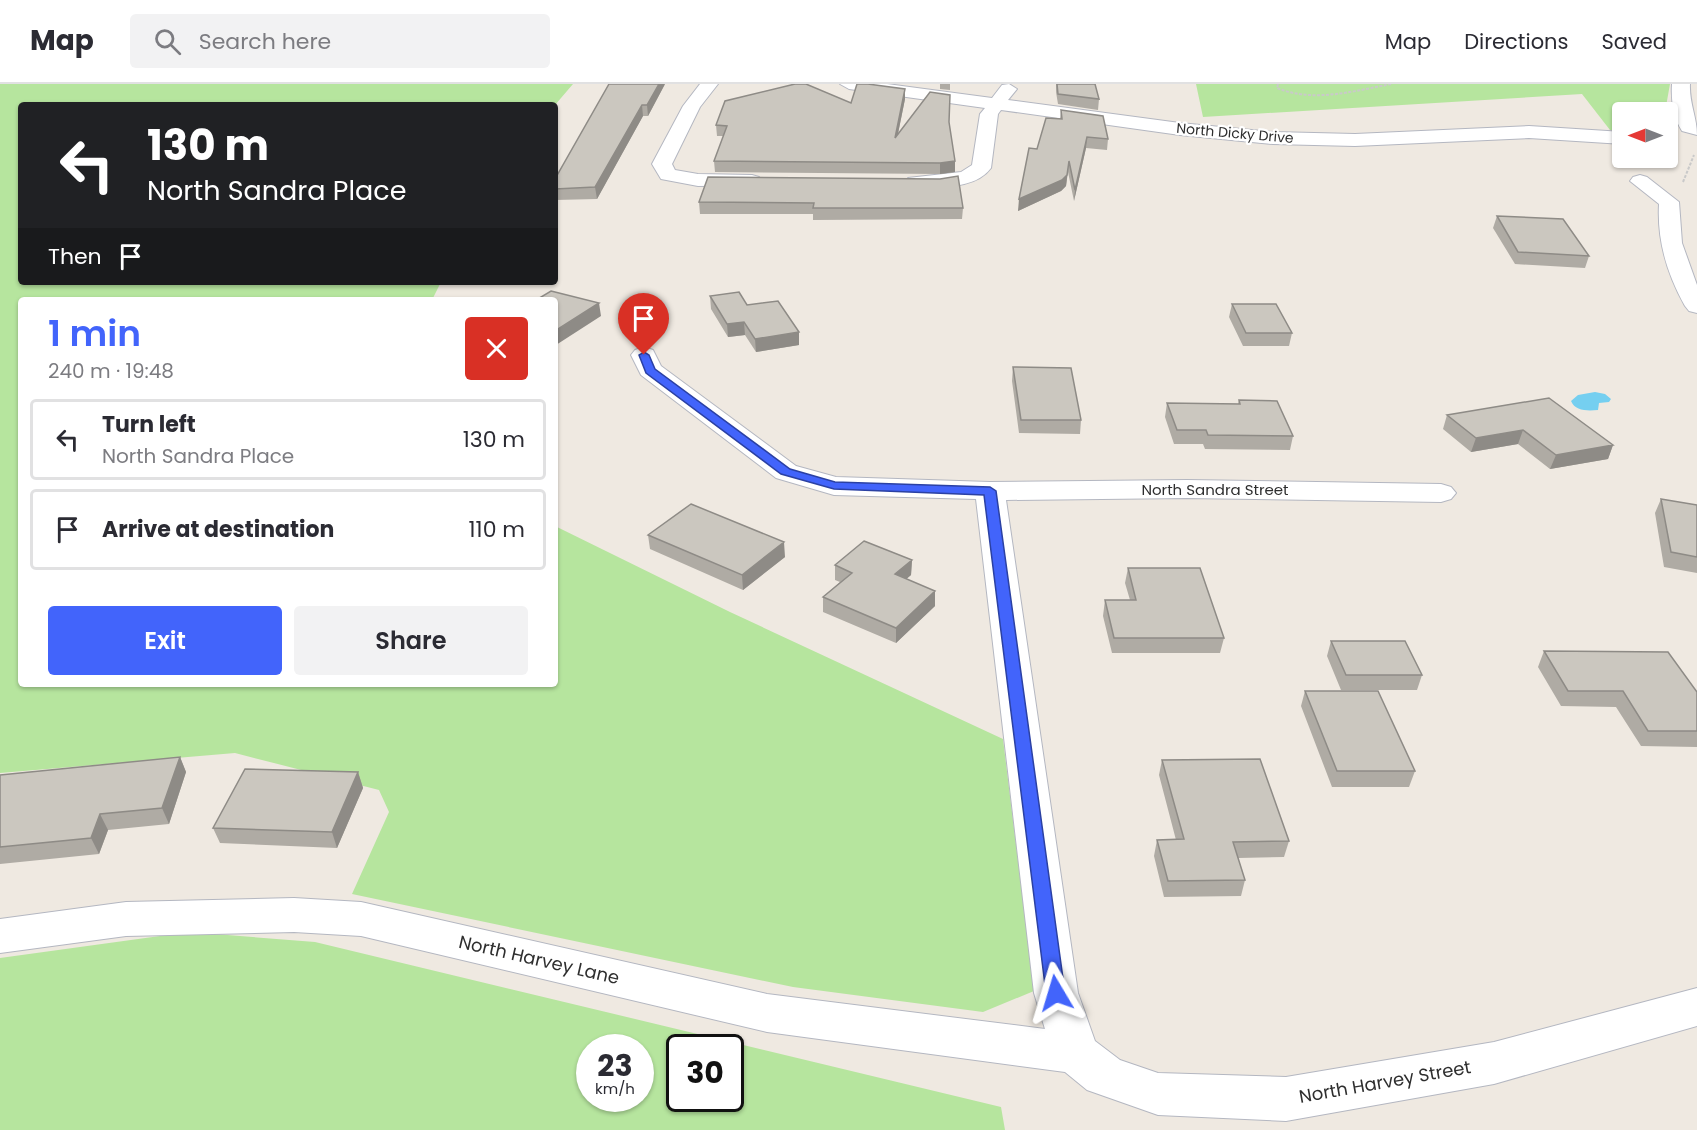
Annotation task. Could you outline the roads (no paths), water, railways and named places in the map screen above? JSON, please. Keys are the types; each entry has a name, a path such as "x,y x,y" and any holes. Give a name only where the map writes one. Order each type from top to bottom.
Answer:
{"street":[{"path":"709,84 692,106 662,164 668,175 698,180 767,181"},
{"name":"North Dicky Drive","path":"849,84 1273,138 1355,140 1529,132 1612,137"},
{"path":"894,182 940,182 966,178 981,168 989,114 1012,84"},
{"path":"1681,84 1682,112 1688,127 1697,129"},
{"path":"1678,142 1697,143"},
{"path":"1640,181 1669,202 1668,215 1675,256 1685,287 1697,306"},
{"name":"North Sandra Street","path":"644,355 650,370 786,471 834,486 990,491 1198,489 1441,492"},
{"path":"990,491 1056,993 1076,1053"},
{"name":"North Harvey Lane","path":"0,936 126,919 294,915 362,920 767,1013 1076,1053"},
{"name":"North Harvey Street","path":"1076,1053 1104,1075 1158,1094 1286,1099 1494,1063 1697,1006"}],"water":[{"path":"1595,392 1605,394 1611,399 1609,402 1599,403 1598,410 1578,409 1571,401 1578,395"}]}
